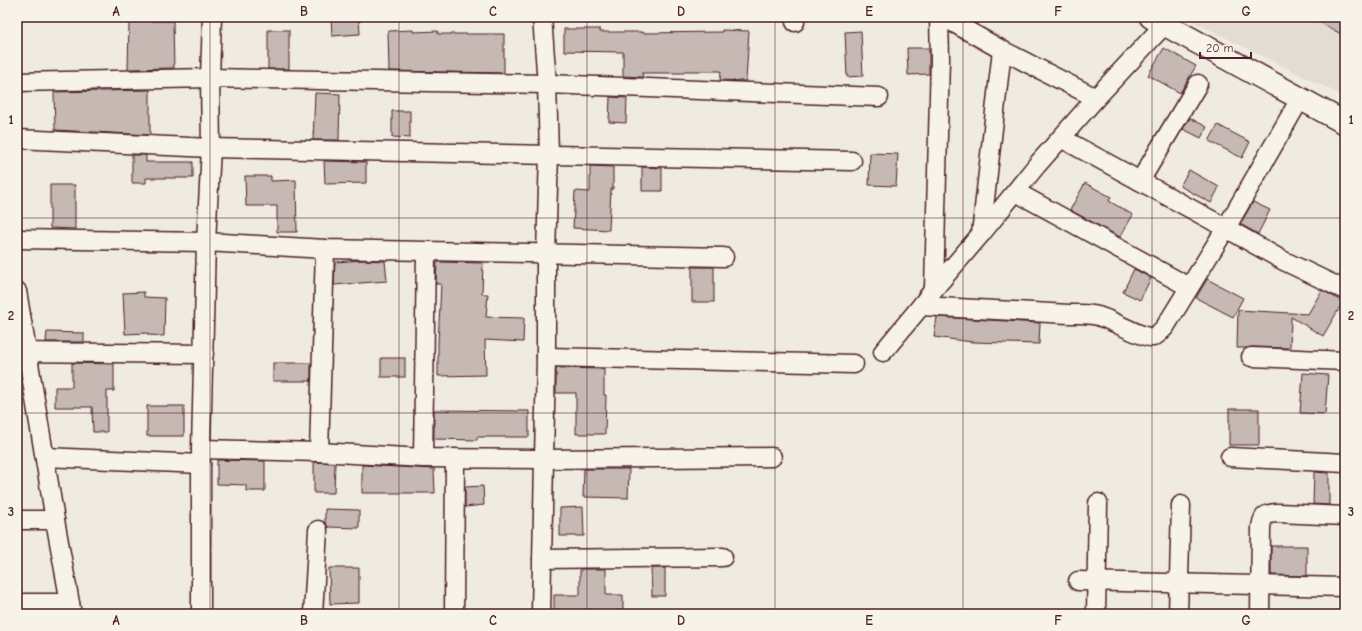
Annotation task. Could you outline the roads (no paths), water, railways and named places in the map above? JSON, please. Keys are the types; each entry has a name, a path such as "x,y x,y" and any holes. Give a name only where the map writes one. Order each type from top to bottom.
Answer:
{"street":[{"path":"201,614 202,457 206,242 211,148 210,78 212,17"},
{"path":"541,614 546,357 546,254 549,154 547,84 542,17"},
{"path":"934,288 940,59 939,17"},
{"path":"943,17 1002,50 1096,98"},
{"path":"883,352 934,288 1096,98 1158,21 1345,123"},
{"path":"981,234 1002,50"},
{"path":"17,82 210,78 547,84 879,97"},
{"path":"1140,181 1198,84"},
{"path":"921,306 1090,314 1108,319 1141,335 1150,337 1157,335 1165,327 1226,228 1300,99"},
{"path":"1061,138 1282,260 1345,290"},
{"path":"17,139 211,148 852,161"},
{"path":"1016,192 1189,287"},
{"path":"17,239 206,242 325,250 724,257"},
{"path":"319,452 325,250"},
{"path":"423,458 426,252"},
{"path":"17,291 22,352 46,457 55,520 71,609 17,603"},
{"path":"22,352 204,354"},
{"path":"546,357 854,364"},
{"path":"1251,357 1345,361"},
{"path":"46,457 202,457 319,452 423,458 544,459 772,457"},
{"path":"1230,457 1345,463"},
{"path":"454,614 455,458"},
{"path":"1096,614 1098,503"},
{"path":"1178,614 1181,505"},
{"path":"1260,614 1262,519 1268,514 1278,513 1345,516"},
{"path":"17,520 55,520"},
{"path":"313,614 318,530"},
{"path":"542,559 723,557"},
{"path":"1078,581 1345,587"}]}
